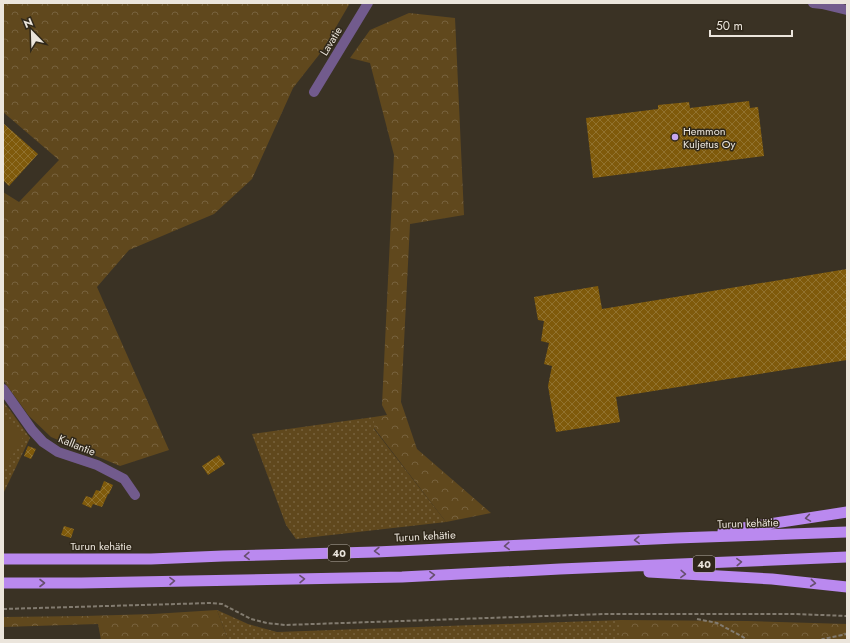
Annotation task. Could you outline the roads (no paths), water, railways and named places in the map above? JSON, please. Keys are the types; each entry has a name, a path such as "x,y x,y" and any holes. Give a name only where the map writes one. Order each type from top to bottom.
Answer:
{"highway":[{"path":"676,538 847,512"},
{"name":"Turun kehätie","path":"3,558 172,558 376,552 676,538 847,532"},
{"name":"40","path":"3,583 89,583 395,577 847,557"},
{"path":"560,569 765,578 847,587"}],"street":[{"name":"Lavatie","path":"314,92 368,3"},
{"path":"813,3 847,10"},
{"name":"Kallantie","path":"3,389 32,430 43,442 58,452 97,465 124,479 135,495"}],"place":[{"name":"Hemmon Kuljetus Oy","path":"675,137"}]}
